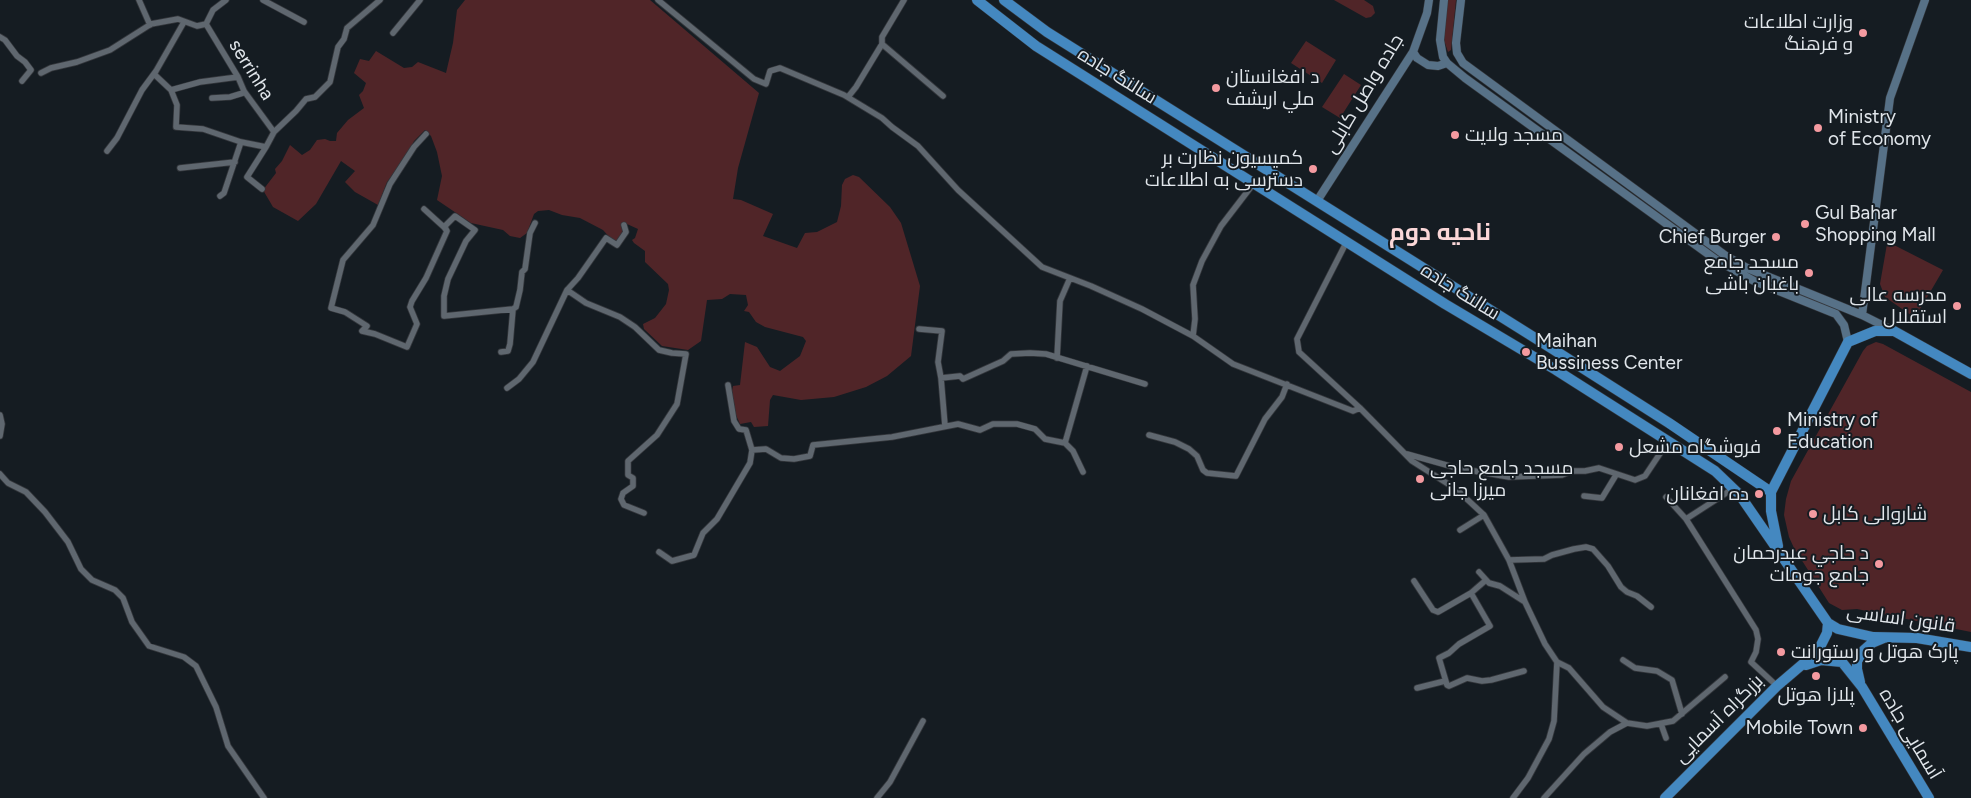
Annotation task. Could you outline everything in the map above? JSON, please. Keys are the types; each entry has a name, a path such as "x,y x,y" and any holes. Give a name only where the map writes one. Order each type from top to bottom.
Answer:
{"highway":[{"name":"سالنگ جاده","path":"977,0 1036,46 1445,304 1669,440 1715,471 1734,488 1828,623"},
{"name":"سالنگ جاده","path":"1004,0 1047,32 1648,410 1772,492"},
{"path":"1141,112 1151,97"},
{"path":"1779,552 1771,511 1772,492 1848,342 1876,331 1894,331 1971,374"},
{"name":"بزرگراه آسمایی","path":"1665,798 1777,686 1818,651 1827,633 1828,623"},
{"name":"قانون اساسی","path":"1828,623 1846,632 1886,637 1917,638 1971,647"},
{"path":"1862,688 1857,661 1868,647 1886,637"},
{"path":"1800,667 1821,660 1842,662 1862,688"},
{"name":"آسمایی جاده","path":"1862,688 1929,798"}],"main road":[{"name":"جاده واصل کابلی","path":"1317,201 1413,52 1427,13 1429,0"},
{"path":"1444,0 1440,40 1443,57 1465,78 1716,259 1754,280 1836,314 1844,325 1848,342"},
{"path":"1461,0 1456,43 1457,53 1463,63 1726,256 1747,268 1862,315 1894,331"},
{"path":"1862,315 1890,98 1925,0"},
{"path":"1413,52 1417,58 1428,65 1438,66 1448,63"}],"street":[{"path":"139,0 150,25"},
{"path":"42,73 51,68 77,62 110,50 150,25 178,19 197,26 206,24 213,10 226,0"},
{"path":"263,0 304,22"},
{"name":"serrinha","path":"206,24 238,77 244,91 274,132 306,99 315,96 330,82 338,48 344,39 347,28 380,0"},
{"path":"393,32 420,0"},
{"path":"658,0 754,79 766,84 770,71 780,68 844,95 882,118 918,146 958,190 1042,267 1142,309 1193,336 1233,364 1353,411 1360,408"},
{"path":"844,95 848,97 856,87 882,44 882,37 904,0"},
{"path":"107,150 117,138 142,90 154,74 184,22"},
{"path":"0,37 5,40 16,56 25,62 31,70 22,81"},
{"path":"882,44 943,96"},
{"path":"154,74 171,90 177,105 176,127 203,129 241,142 266,147"},
{"path":"171,90 200,82 238,77"},
{"path":"212,98 230,96 243,93 244,91"},
{"path":"262,189 247,178 274,132"},
{"path":"426,134 414,148 390,184 373,225 343,260 331,308 345,312 366,326 362,331 375,334 407,347 417,324 410,308 412,301 426,278 447,230 444,226 455,216 475,230 465,244 448,279 443,305 444,316 513,309"},
{"path":"220,196 224,193 241,142"},
{"path":"180,168 235,162"},
{"path":"1193,336 1195,319 1193,285 1202,261 1221,226 1254,182"},
{"path":"424,209 447,230"},
{"path":"501,352 508,351 513,309 516,307 522,272 525,269 530,233 534,223"},
{"path":"507,388 519,379 534,362 567,290 578,278 606,238 618,245 626,232 624,225"},
{"path":"1347,241 1296,339 1299,352 1360,408 1405,454 1426,471 1456,489 1484,515 1509,560 1525,602 1557,662 1570,668 1603,707 1627,723 1647,726 1673,721 1725,677"},
{"path":"1057,358 1060,301 1070,278"},
{"path":"567,290 586,303 620,317 635,327 659,350 686,354 677,404 657,435 628,461 628,475 633,478 633,486 623,493 621,499 624,506 644,514"},
{"path":"918,328 942,331 938,362 945,426"},
{"path":"941,378 960,376 963,379 1003,361 1011,354 1046,354 1145,384"},
{"path":"1066,443 1087,366"},
{"path":"1149,434 1175,442 1189,449 1197,456 1203,470 1207,473 1236,476 1265,419 1282,397 1287,384"},
{"path":"659,552 672,562 694,555 703,533 717,519 750,463 752,450 746,430 739,429 734,421 728,385"},
{"path":"0,415 2,424 0,436"},
{"path":"752,450 766,450 781,458 794,459 810,456 813,445 892,437 945,426 946,428 958,424 980,430 993,424 1017,424 1035,429 1045,438 1066,443 1073,451 1084,472"},
{"path":"1405,454 1457,468 1509,477 1562,474 1599,468 1635,480 1643,478 1661,455 1669,440"},
{"path":"0,474 8,483 26,492 45,512 68,542 81,569 92,580 115,590 123,598 132,622 149,646 184,657 196,666 216,707 228,746 264,798"},
{"path":"1584,496 1602,498 1616,475"},
{"path":"1686,519 1734,488"},
{"path":"1666,497 1686,519 1756,630 1758,639 1756,652 1751,662 1777,686"},
{"path":"1460,530 1484,515"},
{"path":"1509,560 1544,559 1574,549 1586,547 1593,549 1608,566 1621,587 1637,596 1652,608"},
{"path":"1479,572 1486,580 1500,586 1525,602"},
{"path":"1414,581 1438,612 1471,592 1486,580"},
{"path":"1471,592 1490,626 1439,658 1445,681 1449,686 1467,678 1482,681 1524,672"},
{"path":"1623,660 1635,668 1657,671 1672,680 1682,714"},
{"path":"1513,798 1528,778 1549,739 1554,721 1557,662"},
{"path":"1418,688 1445,681"},
{"path":"876,798 890,782 923,721"},
{"path":"1544,798 1584,754 1610,732 1627,723"},
{"path":"1662,724 1666,738"}],"shaded area":[{"path":"465,0 650,0 759,93 738,168 733,199 741,200 773,214 763,236 797,248 805,233 817,232 837,222 841,206 842,185 845,179 853,175 859,177 890,207 901,223 920,286 911,356 887,376 866,387 834,397 801,400 773,395 770,400 768,426 754,427 751,422 740,424 736,415 732,391 733,386 740,385 745,342 757,347 770,367 780,371 800,356 806,341 803,337 765,327 756,322 749,312 744,311 748,305 746,295 730,294 722,299 707,300 701,341 688,350 662,346 644,329 643,324 655,318 666,304 669,290 668,284 645,262 645,251 632,240 635,238 638,229 627,224 618,241 613,241 603,230 580,218 562,215 549,210 538,211 534,214 527,233 520,238 510,236 503,230 471,223 437,200 442,176 437,152 431,136 425,130 414,141 407,155 387,182 378,205 355,192 345,182 355,171 341,161 316,204 298,221 273,207 263,190 276,173 275,169 282,161 290,145 302,155 310,150 317,140 336,141 337,133 348,120 364,108 359,95 366,83 354,73 360,59 369,61 376,51 404,68 412,67 418,62 446,73 453,43 457,10"},
{"path":"1334,0 1364,0 1373,6 1375,13 1371,17 1366,18"},
{"path":"1447,0 1456,0 1451,50 1448,52 1444,40"},
{"path":"1306,41 1336,60 1322,83 1291,63"},
{"path":"1344,74 1361,85 1340,118 1322,107"},
{"path":"1887,244 1892,244 1943,270 1915,318 1885,297 1880,284"},
{"path":"1876,342 1971,392 1971,632 1857,609 1842,610 1829,603 1789,537 1784,515 1791,481 1863,351 1867,346"}],"place":[{"name":"وزارت اطلاعات و فرهنگ","path":"1863,33"},
{"name":"د افغانستان ملي اریشف","path":"1216,88"},
{"name":"Ministry of Economy","path":"1818,128"},
{"name":"مسجد ولایت","path":"1455,135"},
{"name":"کمیسیون نظارت بر دسترسی به اطلاعات","path":"1313,169"},
{"name":"Gul Bahar Shopping Mall","path":"1805,224"},
{"name":"Chief Burger","path":"1776,237"},
{"name":"مسجد جامع باغبان باشی","path":"1809,273"},
{"name":"مدرسه عالی استقلال","path":"1957,306"},
{"name":"Maihan Bussiness Center","path":"1526,352"},
{"name":"Ministry of Education","path":"1777,431"},
{"name":"فروشگاه مشعل","path":"1619,447"},
{"name":"مسجد جامع حاجی میرزا جانی","path":"1420,479"},
{"name":"ده افغانان","path":"1759,494"},
{"name":"شاروالی کابل","path":"1813,514"},
{"name":"د حاجي عبدرحمان جامع جومات","path":"1879,564"},
{"name":"پارک هوتل و رستورانت","path":"1781,652"},
{"name":"پلازا هوتل","path":"1816,676"},
{"name":"Mobile Town","path":"1863,728"}],"district":[{"name":"ناحیه دوم","path":"1440,233"}]}
